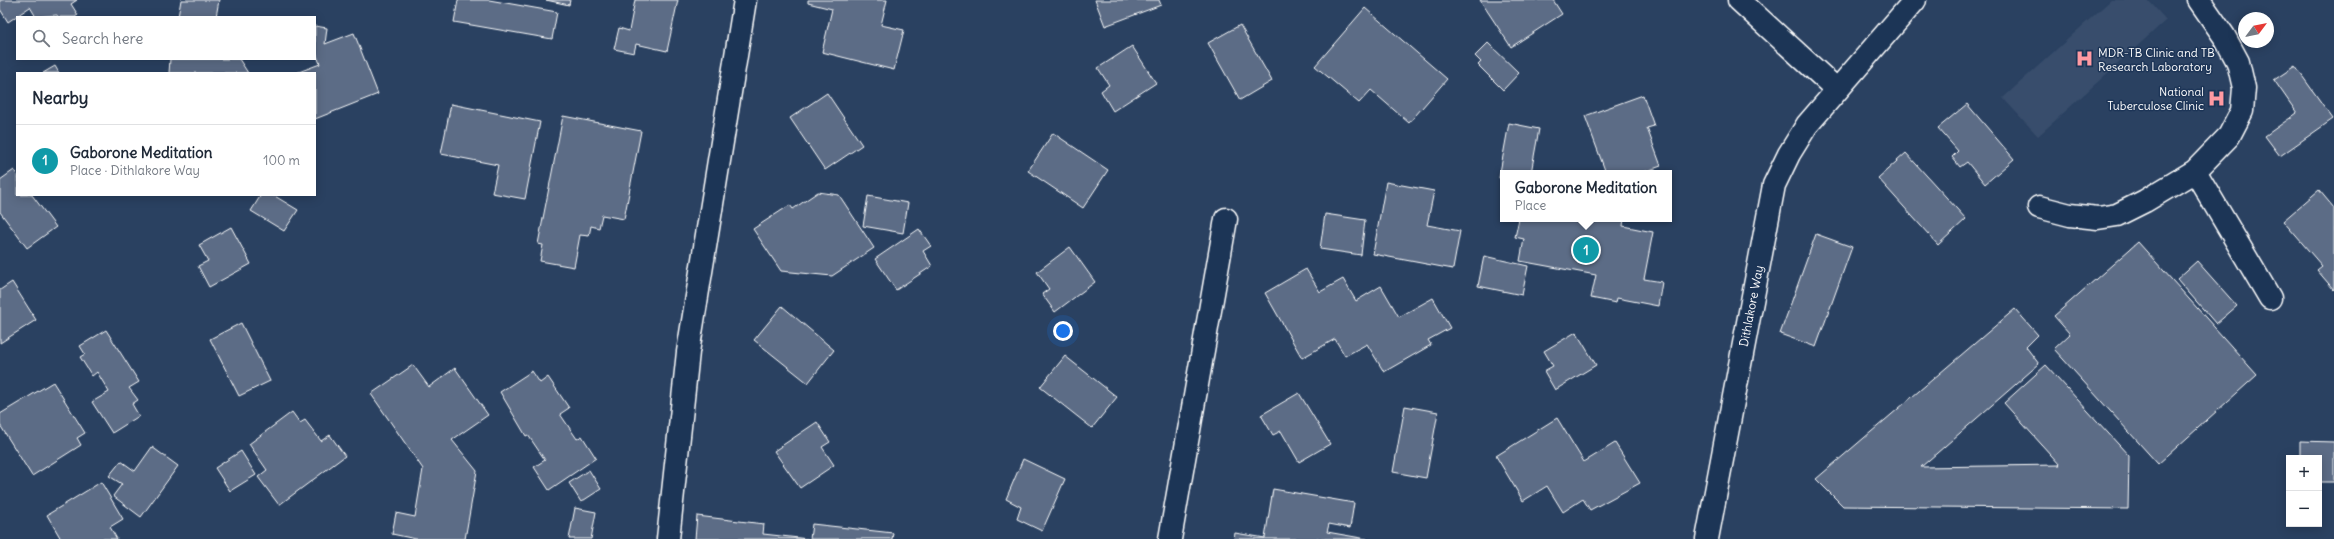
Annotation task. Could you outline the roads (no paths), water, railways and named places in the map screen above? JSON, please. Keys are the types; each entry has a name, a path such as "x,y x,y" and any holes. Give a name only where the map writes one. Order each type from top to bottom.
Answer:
{"street":[{"path":"668,539 688,352 745,0"},
{"path":"1740,0 1836,89"},
{"name":"Dithlakore Way","path":"1707,539 1774,185 1789,154 1807,125 1836,89 1915,0"},
{"path":"2040,207 2070,215 2098,218 2117,215 2145,201 2195,171 2229,136 2242,112 2244,88 2238,62 2224,36 2199,0"},
{"path":"2195,171 2270,298"},
{"path":"1170,539 1226,219"}],"place":[{"name":"MDR-TB Clinic and TB Research Laboratory","path":"2085,59"},
{"name":"National Tuberculose Clinic","path":"2217,98"},
{"name":"Gaborone Meditation","path":"1586,250"}]}
